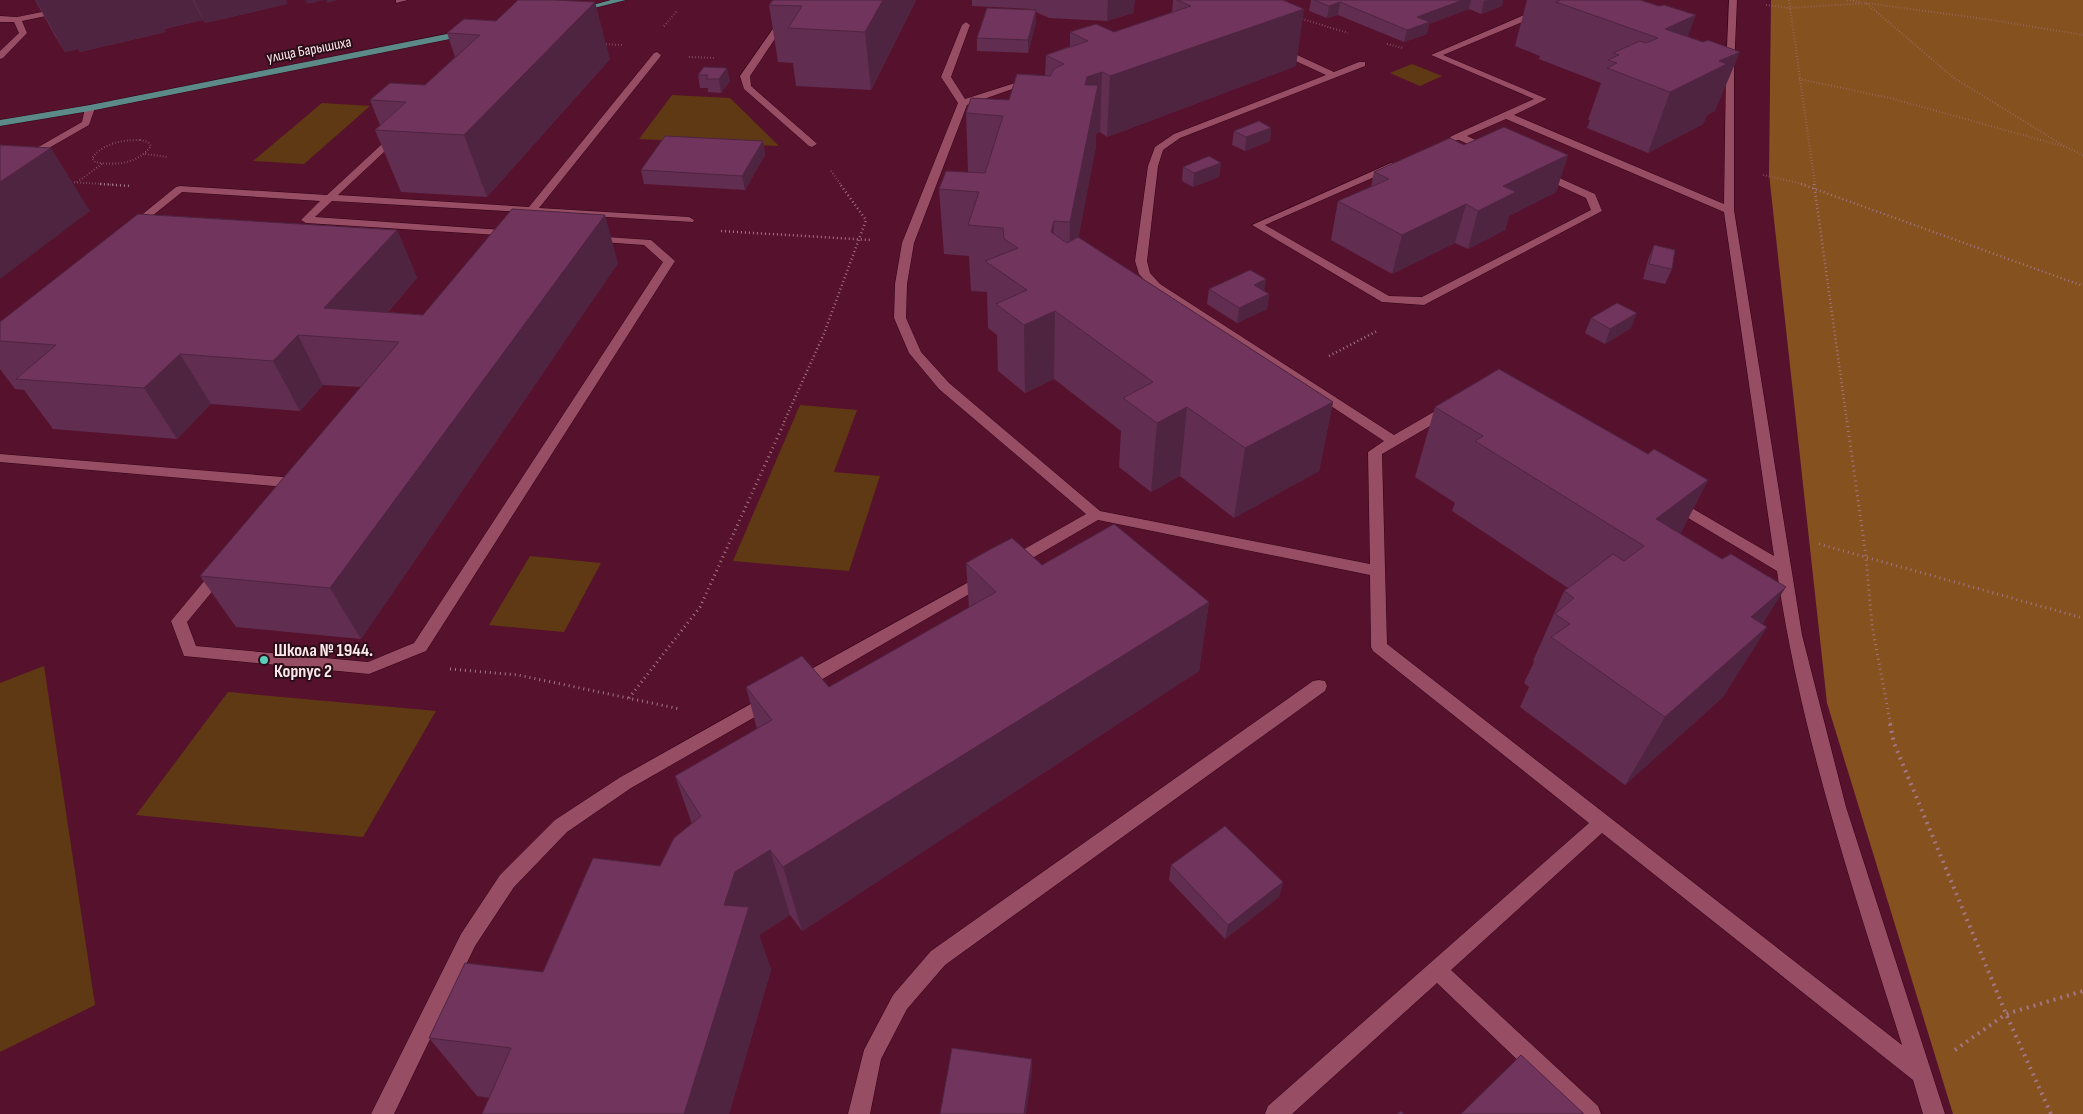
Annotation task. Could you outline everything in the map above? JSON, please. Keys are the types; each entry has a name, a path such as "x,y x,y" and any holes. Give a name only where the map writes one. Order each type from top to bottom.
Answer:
{"main road":[{"path":"564,13 622,0"},
{"name":"улица Барышиха","path":"0,123 474,36"}],"street":[{"path":"797,0 745,76 747,87 812,144"},
{"path":"1733,0 1726,68 1729,210 1794,635 1837,807 1934,1114"},
{"path":"1435,55 1552,7 1539,2"},
{"path":"0,19 17,20 72,8"},
{"path":"0,56 23,33 17,20"},
{"path":"963,103 946,77 966,25"},
{"path":"1274,47 1333,75"},
{"path":"532,210 657,55"},
{"path":"1435,55 1542,99 1442,144"},
{"path":"1362,64 1178,136 1159,149 1153,166 1141,261 1145,274 1156,286 1394,441"},
{"path":"963,103 1038,78"},
{"path":"963,103 908,243 901,284 900,318 915,353 944,386 1096,516 1377,571"},
{"path":"0,173 86,123 90,108"},
{"path":"1506,116 1729,210"},
{"path":"403,130 306,220 530,234"},
{"path":"1459,136 1503,156"},
{"path":"1398,163 1257,225 1386,299 1424,302 1597,211 1591,196 1530,168"},
{"path":"126,231 180,189 689,220"},
{"path":"228,563 179,621 190,652 370,668 420,647 669,261 647,242 579,238"},
{"path":"1467,399 1375,452 1380,647 1922,1074"},
{"path":"0,458 295,483 282,498"},
{"path":"1663,497 1783,568"},
{"path":"382,1114 468,940 507,881 560,826 624,783 1096,516"},
{"path":"858,1114 871,1057 900,1002 938,958 1319,686"},
{"path":"1276,1114 1602,822"},
{"path":"1437,970 1590,1114"}],"path":[{"path":"1733,0 1790,8 1866,3 1954,78 2066,147 2083,155"},
{"path":"1789,0 1866,557 1872,626 1894,743 2006,1014 2051,1114"},
{"path":"1847,0 2083,35"},
{"path":"659,32 677,11"},
{"path":"1291,17 1310,20 1354,35"},
{"path":"1380,43 1435,55"},
{"path":"600,44 628,45"},
{"path":"657,55 756,60"},
{"path":"1799,79 1890,98 2066,147"},
{"path":"76,183 103,164 115,164 140,157 148,152 151,146 148,142 129,140 104,147 96,152 92,158 95,162 103,164"},
{"path":"629,698 700,608 823,336 866,220 812,144"},
{"path":"1729,168 1814,187 2083,286"},
{"path":"67,182 180,189"},
{"path":"689,220 714,230 838,238"},
{"path":"1779,533 2083,618"},
{"path":"396,657 412,666 518,675 734,721"},
{"path":"1922,1074 2006,1014 2083,991"}],"shaded area":[{"path":"1771,0 2083,0 2083,1114 1953,1114 1827,703 1769,174"},
{"path":"1412,64 1442,76 1420,86 1390,73"},
{"path":"672,95 730,98 779,146 639,139"},
{"path":"322,103 370,106 304,164 253,161"},
{"path":"800,405 857,410 834,472 880,476 849,571 733,561"},
{"path":"530,556 601,563 564,632 489,625"},
{"path":"44,666 95,1005 0,1052 0,683"},
{"path":"228,692 436,711 363,837 136,815"}],"building":[{"path":"518,0 595,2 464,135 375,130 406,102 370,100 390,83 425,85 480,35 447,33 464,19 496,21"},
{"path":"773,0 883,0 865,32 788,28 802,6 769,5"},
{"path":"1177,0 1283,0 1304,9 1110,76 1102,72 1087,77 1085,85 1098,85 1070,222 1054,221 1051,232 1067,243 1078,237 1333,402 1245,448 1187,407 1157,423 1123,398 1153,382 1055,311 1024,325 996,304 1027,290 985,261 1018,248 1004,239 1003,228 968,225 979,192 939,189 946,171 985,173 1003,116 966,113 971,98 1009,100 1017,74 1050,76 1054,69 1064,64 1046,55 1088,41 1070,32 1096,24 1114,32 1191,6"},
{"path":"1314,0 1463,0 1417,17 1430,22 1407,30 1340,2 1329,6"},
{"path":"1560,0 1640,0 1659,6 1664,5 1696,15 1665,29 1703,42 1708,40 1740,52 1719,61 1727,64 1670,92 1607,68 1617,63 1608,60 1619,55 1613,53 1640,41 1646,43 1658,38 1556,2"},
{"path":"987,8 1036,10 1028,40 977,38"},
{"path":"704,67 727,68 719,79 706,79 708,75 698,75"},
{"path":"1259,121 1271,128 1246,137 1234,131"},
{"path":"1504,127 1568,155 1503,186 1516,192 1478,211 1466,204 1402,235 1338,201 1389,179 1374,172 1450,138 1464,145"},
{"path":"665,136 763,141 742,176 641,170"},
{"path":"0,145 51,148 0,182"},
{"path":"1209,156 1221,163 1194,173 1183,167"},
{"path":"512,209 605,215 330,588 200,576 399,342 298,335 273,361 180,354 144,388 16,379 56,345 0,341 0,322 138,214 397,230 324,308 423,315"},
{"path":"1654,245 1675,250 1672,269 1649,264"},
{"path":"1250,270 1266,279 1254,285 1269,294 1239,308 1209,289"},
{"path":"1617,303 1637,313 1610,329 1591,318"},
{"path":"1499,369 1648,454 1654,449 1708,480 1656,519 1722,559 1731,554 1786,587 1751,617 1767,627 1665,717 1551,637 1570,624 1555,614 1574,598 1564,591 1613,554 1624,561 1644,546 1475,441 1483,436 1435,407"},
{"path":"1114,524 1209,602 783,867 770,850 735,872 724,905 749,907 684,1114 482,1114 511,1048 429,1038 465,963 543,972 593,858 660,866 674,838 701,816 675,776 772,720 746,687 802,656 829,687 996,592 966,563 1012,538 1042,565"},
{"path":"1225,826 1283,882 1228,925 1171,865"},
{"path":"952,1048 1032,1059 1024,1114 940,1114"},
{"path":"1521,1055 1584,1114 1461,1114"}],"place":[{"name":"Школа № 1944. Корпус 2","path":"264,660"}]}
